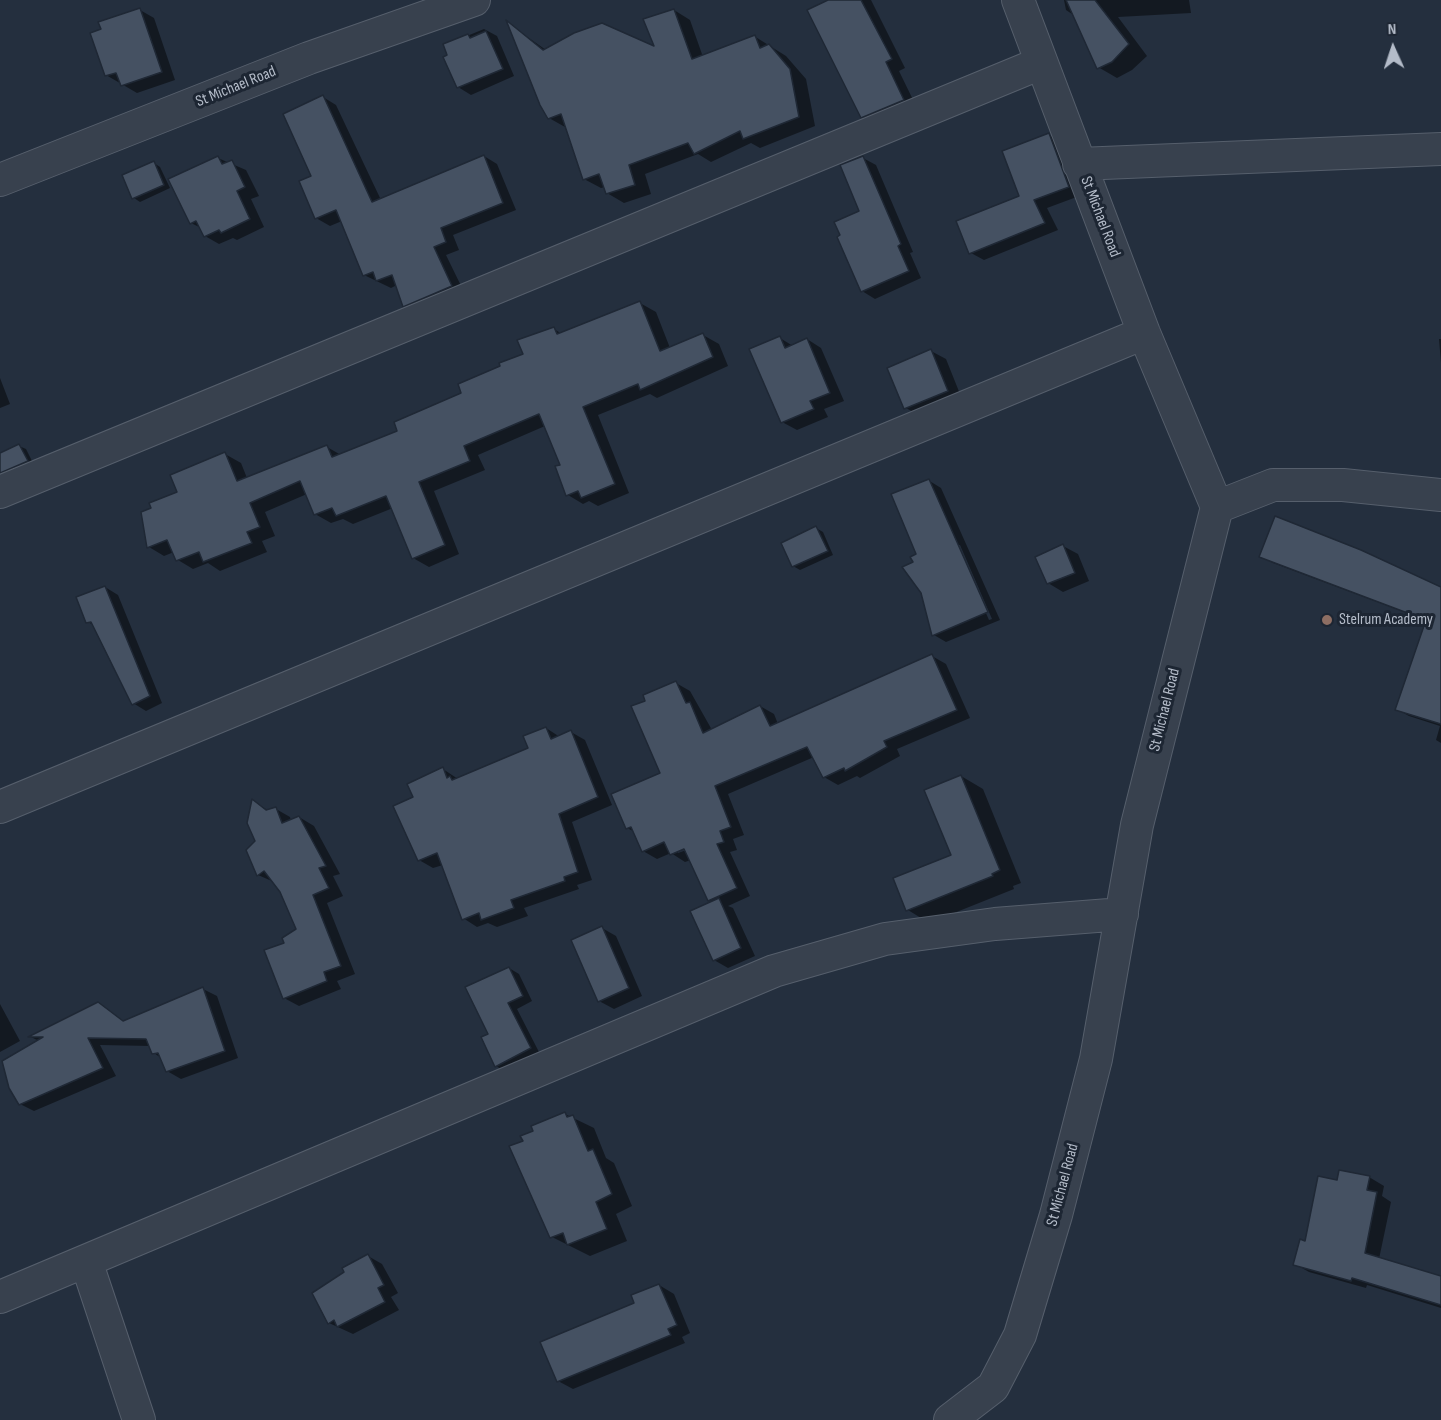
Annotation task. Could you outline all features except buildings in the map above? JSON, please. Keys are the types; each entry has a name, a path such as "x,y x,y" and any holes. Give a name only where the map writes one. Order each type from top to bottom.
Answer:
{"street":[{"name":"St Michael Road","path":"0,180 309,58 474,0"},
{"name":"St Michael Road","path":"950,1420 993,1387 1020,1335 1056,1215 1096,1059 1137,825 1216,507 1144,333 1018,0"},
{"path":"0,492 1041,63"},
{"path":"1079,164 1441,148"},
{"path":"0,807 1144,333"},
{"path":"1216,507 1273,486 1308,484 1441,495"},
{"path":"0,1297 774,971 885,939 994,924 1122,914"},
{"path":"86,1261 139,1420"}],"place":[{"name":"Stelrum Academy","path":"1327,620"}]}
